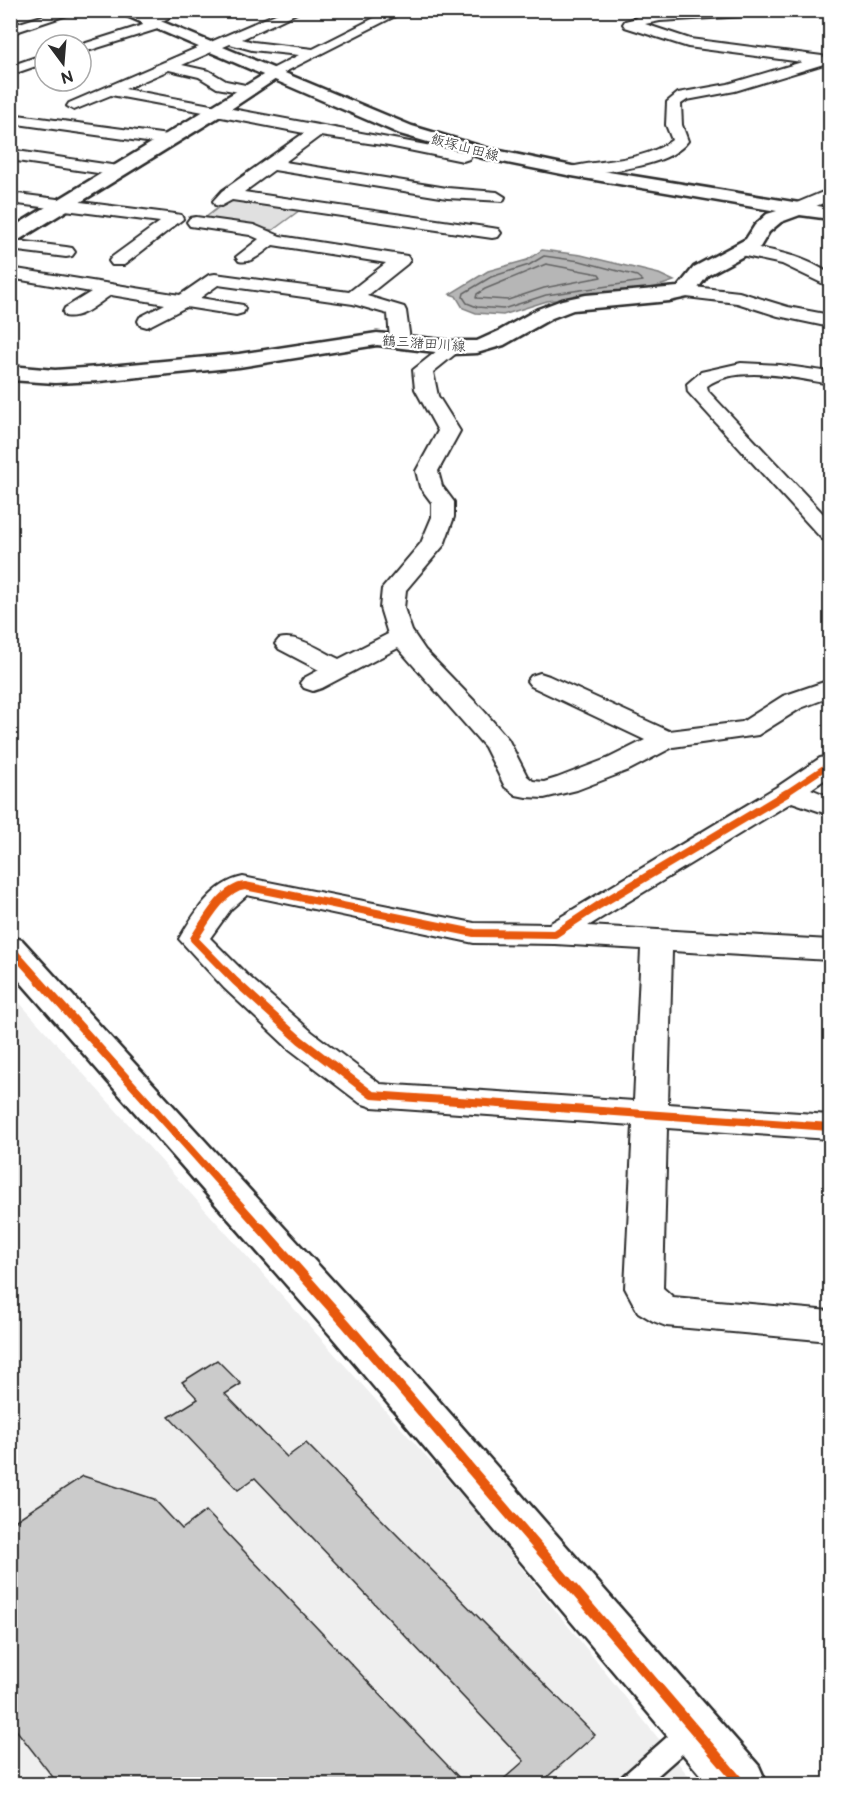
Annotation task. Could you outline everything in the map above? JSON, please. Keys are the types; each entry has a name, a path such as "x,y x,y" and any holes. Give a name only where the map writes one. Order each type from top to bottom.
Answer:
{"main road":[{"name":"飯塚山田線","path":"125,12 406,130 483,153 572,171 831,214"},
{"path":"10,237 218,111 273,74"},
{"path":"685,292 701,271 753,243 762,229 774,218 798,209"},
{"name":"鶴三潴田川線","path":"10,373 63,376 116,372 253,359 375,339 454,347 478,346 556,308 601,300 671,296 685,292"},
{"path":"10,948 347,1325 741,1785"}],"street":[{"path":"10,30 76,10"},
{"path":"93,45 152,24 179,10"},
{"path":"74,106 297,10"},
{"path":"273,74 401,10"},
{"path":"778,10 660,17 630,24 688,43 826,61"},
{"path":"623,12 660,17"},
{"path":"229,39 252,46 314,53"},
{"path":"572,171 648,157 672,149 680,141 674,125 674,102 683,96 730,88 826,61"},
{"path":"10,71 33,62"},
{"path":"168,66 204,75 222,85 250,90"},
{"path":"111,91 316,131 389,141 463,156"},
{"path":"10,118 168,140"},
{"path":"316,131 228,195 196,222 254,230 276,241 401,260 353,298"},
{"path":"10,155 118,171"},
{"path":"270,165 447,193 497,197"},
{"path":"798,209 831,194"},
{"path":"228,195 295,202 313,207 492,233"},
{"path":"10,198 174,219 118,261"},
{"path":"245,257 272,238"},
{"path":"10,245 66,252"},
{"path":"742,250 801,263 816,270 831,282"},
{"path":"10,273 236,309"},
{"path":"147,321 183,301 215,279 353,298 389,307 397,311 400,340"},
{"path":"72,312 107,289"},
{"path":"685,292 739,298 785,312 831,321"},
{"path":"454,347 423,370 422,381 427,397 446,421 449,431 427,471 431,487 443,501 443,517 432,545 394,589 392,608 403,636 416,655 476,717 498,745 515,781 526,789 544,790 567,784 619,764 666,740 749,729 792,702 831,688"},
{"path":"831,378 750,369 714,372 703,377 697,384 698,392 831,534"},
{"path":"313,683 403,636"},
{"path":"288,644 340,670"},
{"path":"540,681 666,740"},
{"path":"555,934 608,899 790,791 831,764"},
{"path":"790,791 831,807"},
{"path":"831,950 555,934 474,933 252,886 238,887 228,895 194,939 235,981 300,1040 372,1095 831,1127"},
{"path":"657,940 644,1288 651,1302 666,1311 831,1326"}],"lane":[{"path":"631,1785 693,1729"}],"shaded area":[{"path":"232,197 304,207 273,230 201,221"},
{"path":"10,992 479,1515 695,1784 11,1784"}],"water":[{"path":"542,250 581,255 659,274 674,281 653,288 547,301 503,315 476,313 463,308 456,296 450,294 488,271 527,260"}],"building":[{"path":"217,1360 241,1384 225,1394 287,1457 306,1443 595,1735 538,1785 497,1785 524,1761 255,1478 238,1490 169,1417 198,1399 182,1382"},
{"path":"83,1476 154,1499 182,1529 206,1511 466,1785 59,1785 10,1722 10,1524"}],"cycle path":[{"path":"830,764 790,791 599,905 555,934 474,933 245,886 233,890 220,902 194,939 235,981 300,1040 372,1095 830,1127"},
{"path":"10,948 347,1325 741,1784"}]}
